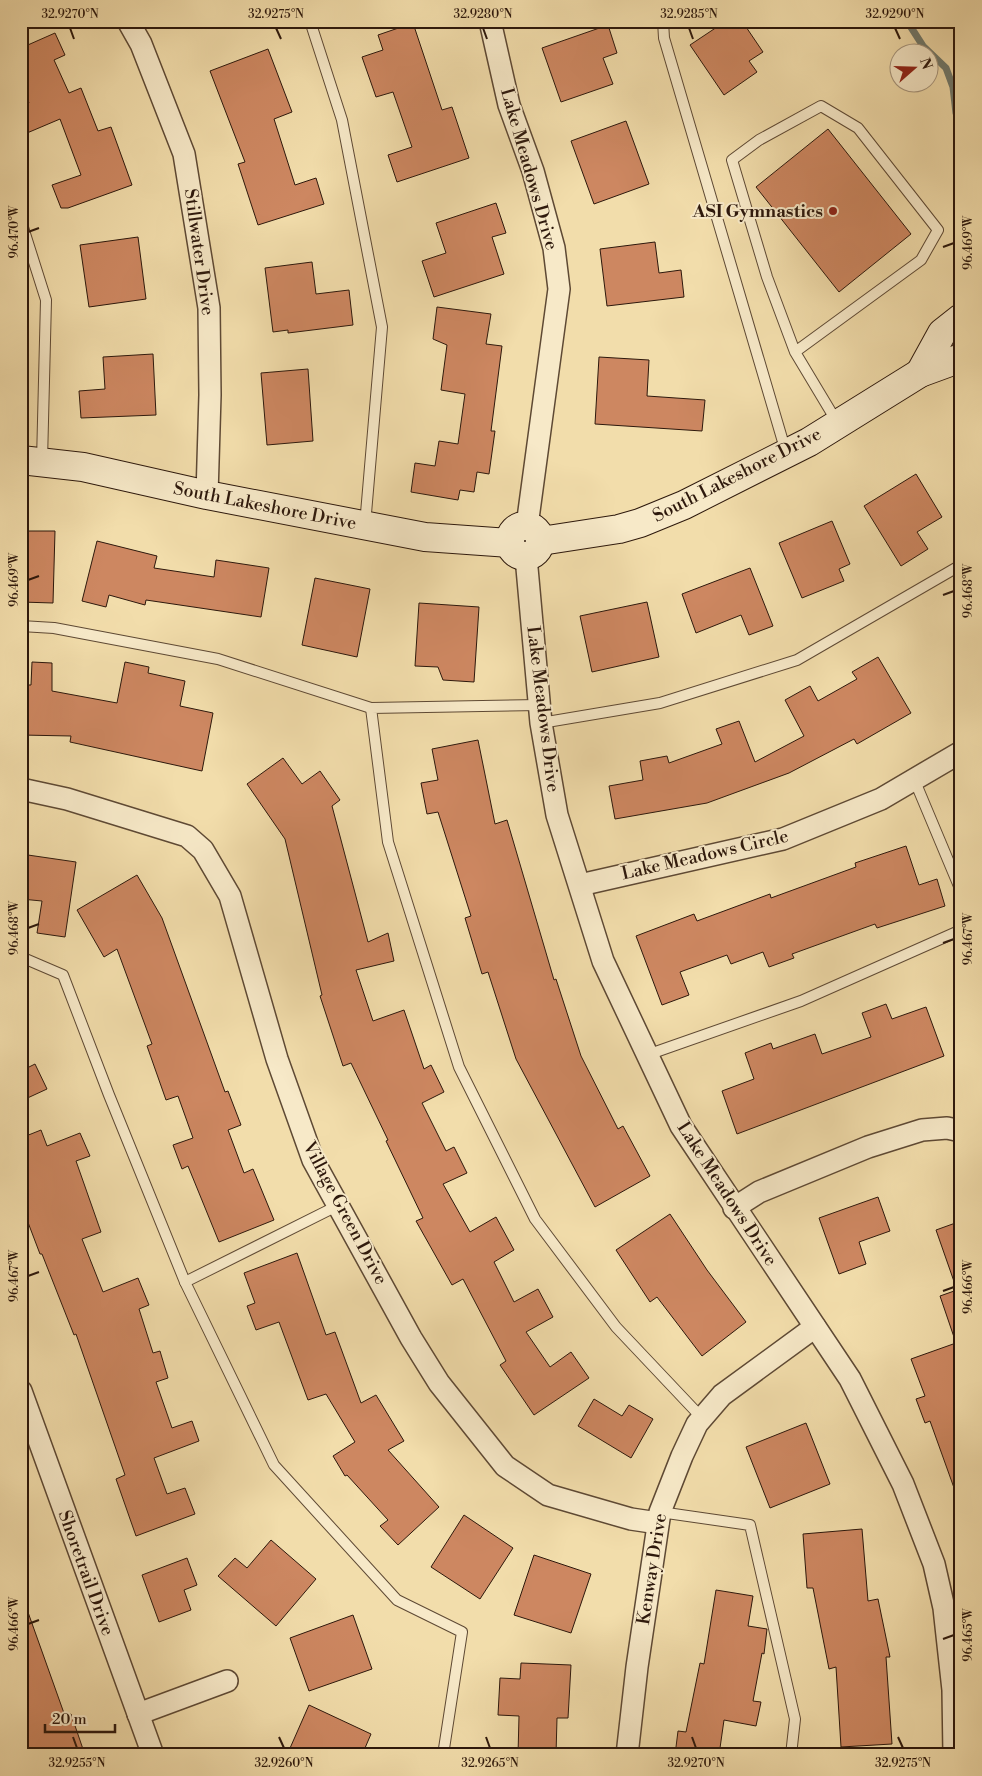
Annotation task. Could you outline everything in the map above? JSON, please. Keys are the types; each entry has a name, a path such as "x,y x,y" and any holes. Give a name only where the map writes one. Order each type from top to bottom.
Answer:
{"street":[{"name":"Stillwater Drive","path":"128,21 141,44 184,154 209,308 210,395 207,495"},
{"name":"Lake Meadows Drive","path":"490,21 509,105 533,170 554,248 559,289 526,541 540,714 557,815 580,884 602,961 681,1126 850,1380 902,1484 934,1564 944,1608 953,1690 954,1755"},
{"name":"South Lakeshore Drive","path":"920,373 942,333 961,318"},
{"name":"South Lakeshore Drive","path":"31,461 84,467 207,495 364,526 454,540 526,541 619,529 640,523 684,505 838,424 920,373 961,358"},
{"name":"Lake Meadows Circle","path":"580,884 783,839 882,799 961,752"},
{"name":"Village Green Drive","path":"21,789 67,799 187,836 203,850 230,896 277,1060 313,1160 439,1383 505,1466 548,1495 631,1519 659,1518"},
{"path":"734,1208 759,1192 868,1147 922,1130 947,1128 961,1131"},
{"name":"Kenway Drive","path":"627,1755 637,1667 659,1518 682,1456 702,1418 722,1395 815,1327"},
{"name":"Shoretrail Drive","path":"22,1398 153,1755"},
{"path":"138,1714 227,1681"}],"lane":[{"path":"310,21 342,120 382,327 364,526"},
{"path":"663,21 664,38 786,453"},
{"path":"795,352 921,260 938,230 858,128 821,106 759,140 732,160 767,277 795,352 838,424"},
{"path":"21,221 46,300 31,461"},
{"path":"21,626 54,628 218,659 371,708 540,714 660,703 797,660 961,565"},
{"path":"371,708 388,842 459,1067 535,1219 616,1327 702,1418"},
{"path":"914,780 961,891"},
{"path":"647,1055 801,1001 961,930"},
{"path":"21,957 64,975 109,1094 185,1282 274,1465 397,1600 462,1632 442,1755"},
{"path":"185,1282 339,1205"},
{"path":"659,1518 750,1525 795,1719 791,1755"}],"building":[{"path":"726,21 742,21 763,52 749,61 757,72 724,95 690,45"},
{"path":"413,23 442,110 452,107 469,158 397,182 388,155 412,147 393,92 376,97 362,57 383,50 378,35"},
{"path":"608,25 617,53 603,58 613,84 561,102 542,48"},
{"path":"55,33 65,55 54,60 69,93 81,88 98,131 111,127 132,185 68,208 61,208 52,185 81,175 60,119 27,133 21,119 21,106 29,103 21,84 21,48"},
{"path":"268,49 292,112 274,119 295,185 316,178 324,204 258,225 238,164 245,162 210,71"},
{"path":"626,121 649,184 594,204 571,141"},
{"name":"ASI Gymnastics","path":"828,129 911,234 839,292 756,187"},
{"path":"496,203 506,233 492,237 504,274 434,297 422,261 446,253 436,223"},
{"path":"138,237 146,299 89,307 80,245"},
{"path":"655,242 659,273 681,270 684,297 607,306 600,249"},
{"path":"312,262 316,294 349,290 353,325 288,333 288,330 273,332 265,268"},
{"path":"437,307 491,314 486,344 502,346 491,431 495,431 489,474 477,472 474,492 460,490 458,500 411,492 415,463 435,466 439,441 458,444 465,394 441,390 447,345 433,339"},
{"path":"153,354 156,415 81,418 79,391 105,389 103,357"},
{"path":"599,357 649,360 647,396 705,400 702,431 595,424"},
{"path":"308,369 313,441 267,445 261,373"},
{"path":"916,474 942,517 917,532 928,549 901,566 864,506"},
{"path":"832,521 850,564 839,569 844,581 802,598 779,543"},
{"path":"21,531 55,531 53,603 21,602"},
{"path":"97,541 157,556 154,568 214,577 216,560 269,568 261,617 146,600 145,605 109,595 106,607 82,601"},
{"path":"750,568 773,626 749,635 741,615 696,633 682,594"},
{"path":"315,578 370,589 357,657 302,645"},
{"path":"647,602 659,657 592,672 580,616"},
{"path":"419,603 479,607 474,682 443,680 438,667 415,666"},
{"path":"878,657 911,713 857,744 854,739 789,773 707,803 615,819 609,786 643,780 640,761 667,756 669,763 722,744 716,729 739,721 755,762 804,736 785,700 810,686 818,701 857,679 852,672"},
{"path":"32,662 52,663 52,691 117,703 125,662 149,667 148,673 185,681 180,706 213,713 202,771 70,742 71,736 21,735 21,685 31,685"},
{"path":"478,740 495,824 507,820 554,980 556,979 581,1056 618,1129 623,1126 650,1176 595,1207 516,1059 488,972 482,974 465,918 471,916 438,812 427,814 421,783 438,780 432,749"},
{"path":"283,758 302,784 320,771 340,800 332,806 368,942 388,933 394,961 356,970 373,1021 404,1010 424,1069 431,1065 444,1092 422,1103 446,1151 454,1147 467,1173 443,1184 470,1232 496,1217 514,1250 494,1262 514,1302 538,1289 553,1317 526,1332 550,1367 571,1352 589,1378 534,1415 500,1365 506,1361 463,1279 452,1285 416,1221 423,1218 386,1141 388,1140 351,1063 343,1066 320,996 322,995 285,839 247,784"},
{"path":"906,846 919,885 937,879 945,906 877,928 875,924 792,954 794,958 769,967 763,952 731,964 727,955 680,972 689,995 662,1005 636,936 694,914 697,921 770,894 771,898 856,867 855,863"},
{"path":"21,854 76,862 65,937 37,933 42,901 21,899"},
{"path":"137,875 162,918 225,1092 228,1091 241,1125 228,1130 244,1173 253,1169 274,1220 219,1242 188,1166 182,1169 173,1145 193,1138 178,1096 166,1100 147,1046 152,1044 117,949 104,957 77,910"},
{"path":"886,1004 892,1019 926,1007 944,1056 737,1134 722,1091 754,1079 745,1053 771,1043 773,1049 815,1034 822,1054 871,1037 862,1013"},
{"path":"35,1064 47,1089 21,1101 21,1071"},
{"path":"41,1130 47,1146 80,1133 90,1156 76,1161 101,1232 82,1239 103,1292 138,1278 149,1305 139,1309 153,1353 160,1351 168,1378 156,1382 172,1428 192,1421 199,1441 154,1458 167,1494 185,1488 195,1514 136,1536 116,1479 125,1475 76,1334 74,1335 21,1204 21,1138"},
{"path":"878,1197 890,1231 859,1242 866,1264 839,1274 819,1218"},
{"path":"670,1214 707,1270 746,1322 702,1356 657,1297 650,1302 616,1250"},
{"path":"961,1221 961,1499 958,1499 930,1421 925,1423 916,1399 925,1396 911,1359 956,1343 940,1296 957,1290 936,1230"},
{"path":"297,1253 326,1335 335,1332 361,1403 376,1395 404,1441 388,1450 439,1507 398,1545 380,1526 388,1520 347,1475 345,1476 333,1456 355,1442 326,1394 308,1400 279,1322 256,1330 247,1306 255,1303 244,1273"},
{"path":"594,1399 622,1416 629,1405 653,1419 631,1458 578,1426"},
{"path":"806,1423 830,1484 770,1508 746,1447"},
{"path":"464,1515 513,1548 480,1599 431,1567"},
{"path":"862,1529 868,1601 878,1599 890,1657 886,1657 892,1744 841,1747 836,1667 829,1669 813,1588 807,1588 803,1534"},
{"path":"271,1540 316,1579 276,1626 218,1576 235,1558 247,1568"},
{"path":"534,1555 591,1574 571,1633 514,1615"},
{"path":"187,1558 197,1585 184,1590 191,1610 159,1622 142,1575"},
{"path":"716,1590 753,1596 748,1626 767,1629 764,1654 762,1653 753,1701 761,1702 756,1726 724,1720 719,1755 675,1755 678,1731 686,1732 700,1663 704,1664"},
{"path":"21,1601 24,1601 65,1716 71,1714 85,1755 27,1755 21,1738"},
{"path":"353,1615 372,1669 309,1691 290,1638"},
{"path":"521,1663 571,1665 568,1718 557,1718 556,1755 518,1755 519,1716 498,1715 500,1678 520,1679"},
{"path":"309,1705 371,1734 362,1755 287,1755"}],"waterway":[{"path":"907,21 923,46 946,68 953,87 956,113 961,117"}],"place":[{"name":"ASI Gymnastics","path":"833,211"}]}
